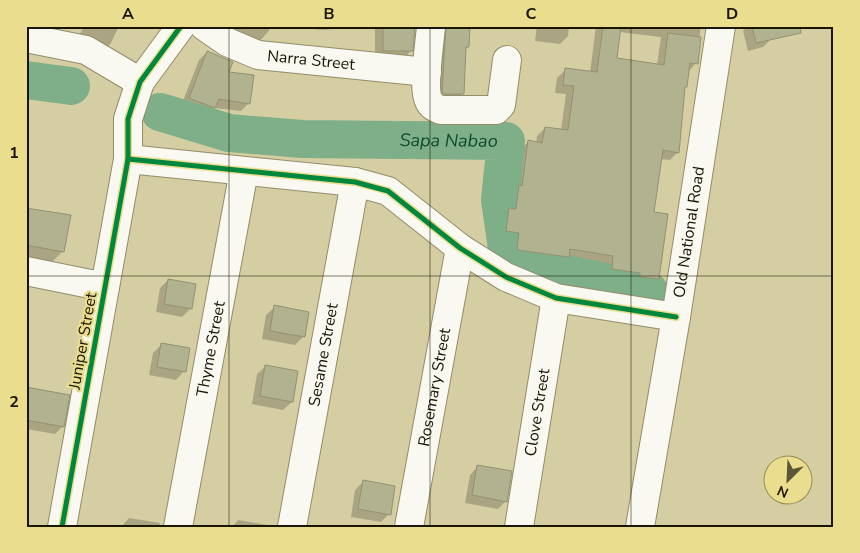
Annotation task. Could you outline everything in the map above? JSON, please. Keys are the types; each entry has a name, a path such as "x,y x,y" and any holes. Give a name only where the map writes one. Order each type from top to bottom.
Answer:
{"street":[{"name":"Juniper Street","path":"62,527 128,159 128,119 140,82 181,26"},
{"name":"Narra Street","path":"204,26 227,42 258,55 427,72"},
{"path":"431,26 427,72 428,100 434,107 441,110 496,110 501,105 507,60"},
{"name":"Old National Road","path":"640,527 676,317 721,26"},
{"path":"26,38 86,50 140,82"},
{"path":"128,159 355,182 388,191 460,248 506,276 556,298 676,317"},
{"name":"Thyme Street","path":"178,527 244,171"},
{"name":"Sesame Street","path":"292,527 355,182"},
{"name":"Rosemary Street","path":"409,527 460,248"},
{"path":"26,271 105,287"},
{"name":"Clove Street","path":"519,527 556,298"}],"building":[{"path":"383,26 415,26 413,51 383,51"},
{"path":"446,26 470,26 469,47 466,47 464,94 444,94 442,92"},
{"path":"603,26 621,26 617,58 664,65 668,33 701,37 698,64 690,63 687,87 685,87 679,153 663,150 654,212 668,214 659,279 640,277 640,273 612,269 613,256 570,249 569,257 517,250 519,233 506,231 509,208 516,209 519,185 522,186 528,140 542,143 545,127 568,130 574,86 563,85 565,68 597,72"},
{"path":"752,26 800,26 801,33 756,43"},
{"path":"207,51 233,62 229,72 254,75 250,104 219,99 215,108 189,98"},
{"path":"26,208 71,215 64,252 26,245"},
{"path":"168,279 196,284 192,309 164,304"},
{"path":"274,305 309,312 305,337 270,331"},
{"path":"161,343 190,348 186,372 157,367"},
{"path":"265,365 298,371 293,402 260,396"},
{"path":"26,387 70,395 64,427 26,420"},
{"path":"477,465 512,471 507,502 472,495"},
{"path":"363,480 395,486 391,515 358,509"}],"waterway":[{"path":"26,80 71,86"},
{"name":"Sapa Nabao","path":"160,112 229,133 302,139 506,141 500,200 509,262 649,291"}],"cycle path":[{"path":"62,527 128,159 128,119 140,82 181,26"},
{"path":"128,159 355,182 388,191 460,248 506,277 556,298 676,317"}]}
